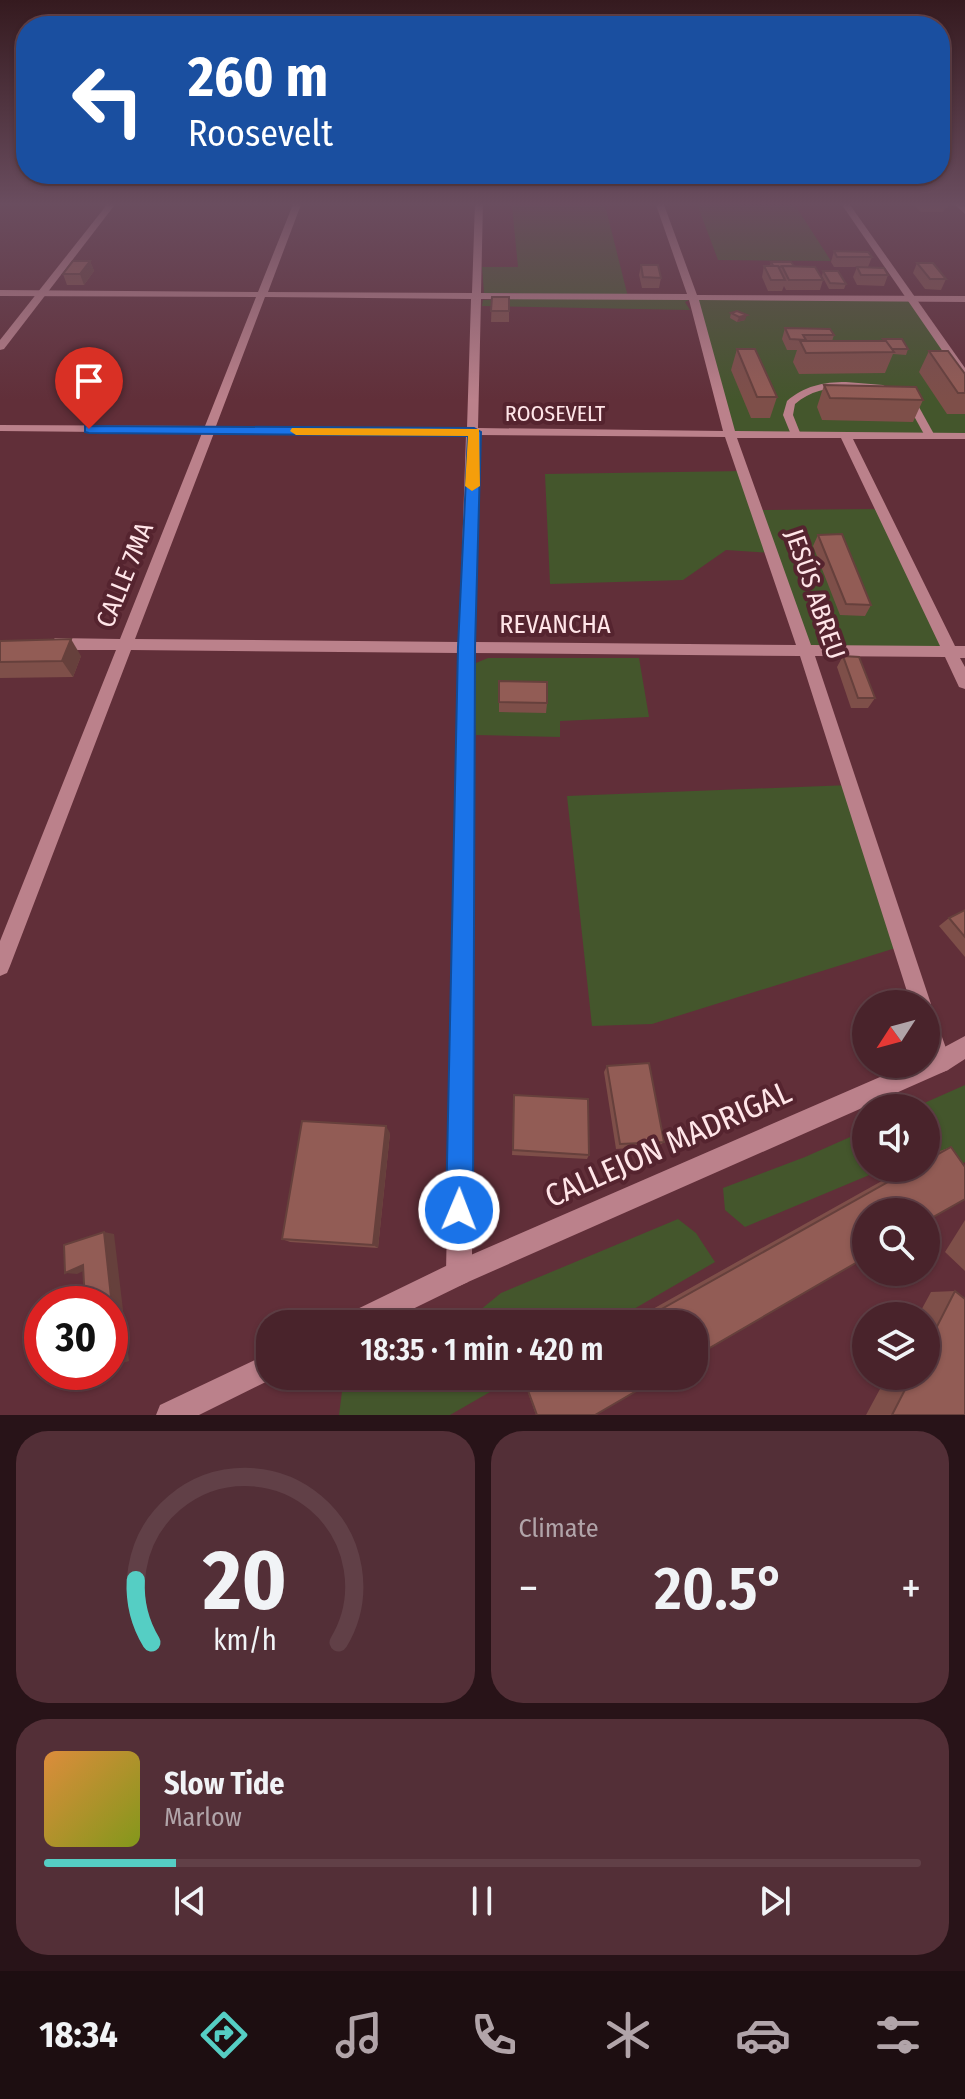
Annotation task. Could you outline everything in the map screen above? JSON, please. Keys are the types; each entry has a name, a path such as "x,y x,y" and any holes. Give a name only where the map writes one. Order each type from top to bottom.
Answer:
{"street":[{"path":"0,347 60,268"},
{"name":"CALLE 7MA","path":"0,966 272,268"},
{"path":"459,1273 466,647 478,268"},
{"name":"JESÚS ABREU","path":"683,268 730,434 805,649 916,990"},
{"path":"888,268 965,376"},
{"path":"0,293 965,299"},
{"name":"ROOSEVELT","path":"0,428 965,436"},
{"path":"845,435 957,652 965,683"},
{"name":"REVANCHA","path":"46,643 957,652"},
{"name":"CALLEJON MADRIGAL","path":"940,1062 965,1047"},
{"name":"CALLEJON MADRIGAL","path":"383,1310 459,1273 904,1078"},
{"path":"170,1415 256,1373"}],"lane":[{"path":"796,435 788,415 790,403 798,394 808,388 858,385 906,394 930,436"}],"green space":[{"path":"482,268 621,268 628,297 908,298 965,376 965,436 730,434 693,298 685,302 690,310 482,306 483,300 520,299 518,293 484,293"},
{"path":"743,471 757,510 881,509 950,652 805,649 772,553 726,550 683,580 550,584 545,474"},
{"path":"488,658 639,658 649,717 560,721 560,737 476,735 471,665"},
{"path":"850,785 902,946 652,1024 592,1026 567,796"},
{"path":"965,1085 965,1162 951,1173 940,1158 940,1096"},
{"path":"852,1136 853,1182 745,1227 725,1210 723,1188"},
{"path":"678,1219 696,1233 715,1262 632,1310 480,1310 501,1293"},
{"path":"342,1390 494,1390 450,1415 339,1415"}],"building":[{"path":"68,268 85,268 80,274 63,274"},
{"path":"642,268 659,268 661,278 643,277"},
{"path":"765,268 779,268 785,280 771,280"},
{"path":"783,268 816,268 823,280 789,280"},
{"path":"858,268 884,268 888,275 861,275"},
{"path":"921,268 937,268 946,279 930,279"},
{"path":"823,271 838,271 846,284 830,283"},
{"path":"492,297 509,297 509,311 491,311"},
{"path":"737,311 747,315 739,317 731,313"},
{"path":"785,328 830,329 834,335 803,335 806,340 790,339"},
{"path":"883,339 902,339 908,349 892,349"},
{"path":"800,341 886,341 894,352 806,353"},
{"path":"737,349 755,349 777,397 757,397"},
{"path":"929,351 948,351 965,374 965,393 958,393"},
{"path":"824,385 916,387 923,400 830,398"},
{"path":"842,534 871,605 846,604 818,535"},
{"path":"71,639 62,661 0,662 0,641"},
{"path":"843,656 859,657 875,698 858,698"},
{"path":"499,681 547,682 547,703 499,702"},
{"path":"965,910 965,937 949,918"},
{"path":"649,1063 664,1142 620,1144 607,1066"},
{"path":"514,1095 588,1099 589,1155 513,1150"},
{"path":"302,1121 386,1126 373,1245 282,1239"},
{"path":"951,1147 965,1167 965,1199 940,1213 940,1198 860,1198 888,1182 940,1182 940,1153"},
{"path":"852,1202 852,1265 708,1349 708,1310 660,1310"},
{"path":"104,1232 110,1286 84,1286 83,1265 65,1273 64,1245"},
{"path":"955,1291 965,1299 965,1415 892,1415 905,1390 940,1390 940,1320"},
{"path":"528,1390 638,1390 595,1415 537,1415"}],"slow traffic":[{"path":"296,431 474,432 472,486"}],"route":[{"path":"89,429 474,432 466,647 459,1210"}]}
